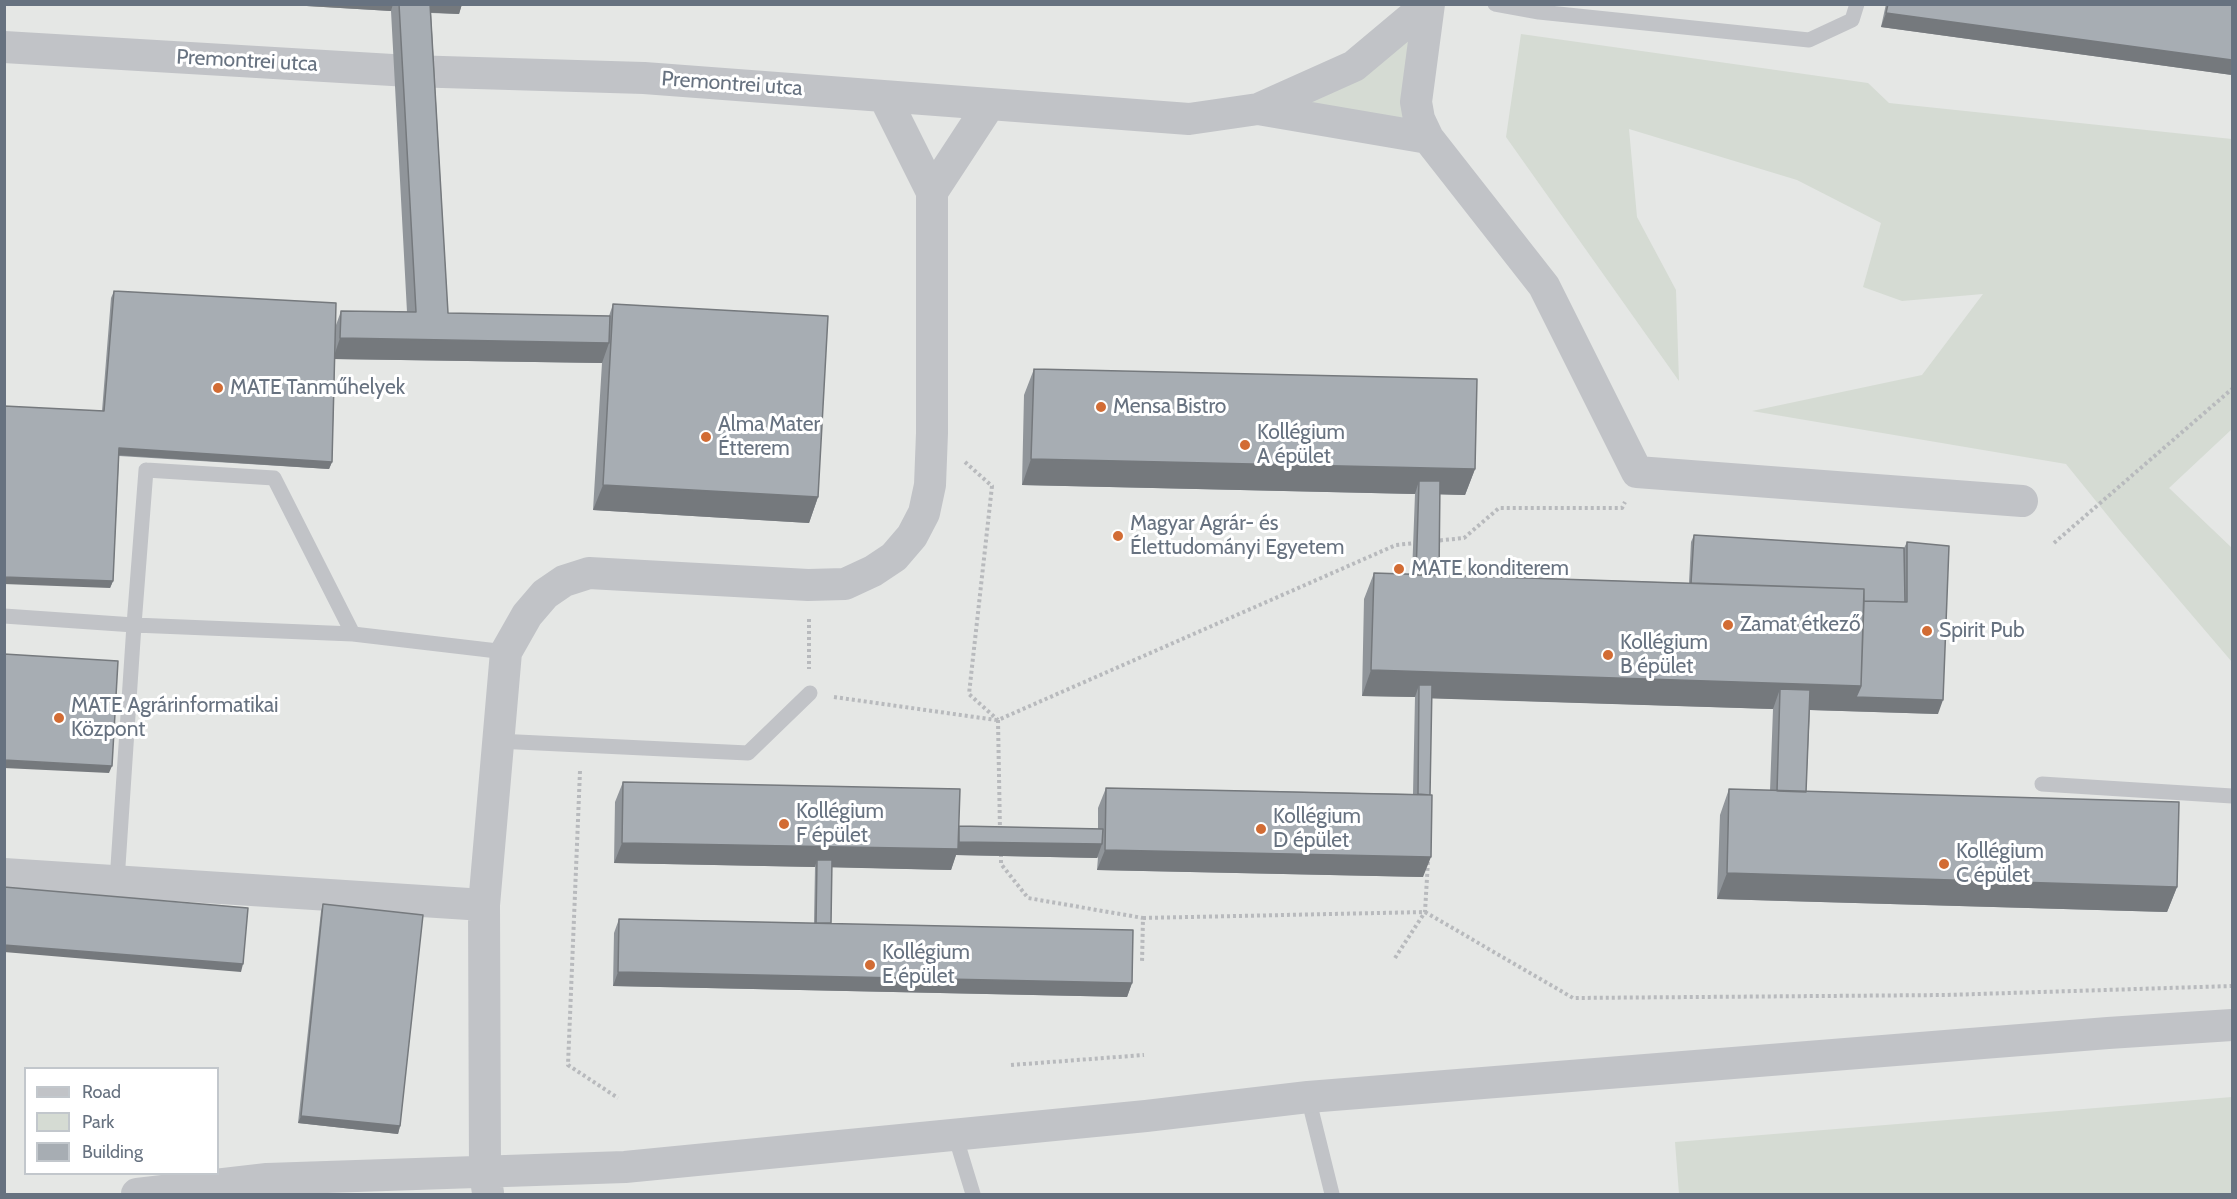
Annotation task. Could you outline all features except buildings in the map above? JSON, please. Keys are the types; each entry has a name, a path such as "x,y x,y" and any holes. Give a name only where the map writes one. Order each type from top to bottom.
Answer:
{"street":[{"name":"Premontrei utca","path":"4,47 409,71 645,78 1189,119 1258,109 1354,66 1429,4"},
{"path":"1429,4 1416,102 1419,119 1428,138 1544,286 1637,472 2022,501"},
{"path":"486,1184 484,905 506,652 527,615 545,594 564,580 589,573 808,585 845,584 873,571 894,557 912,536 924,513 930,485 932,433 932,192 884,96"},
{"path":"932,192 989,105"},
{"path":"1258,109 1428,138"},
{"path":"4,874 484,905"},
{"path":"137,1194 267,1179 486,1184 625,1167 955,1135 1308,1097 2232,1025"}],"lane":[{"path":"1495,4 1539,12 1809,40 1852,20 1857,4"},
{"path":"117,881 146,470 274,478 353,634"},
{"path":"4,616 134,625 353,634 506,652"},
{"path":"497,741 748,753 810,693"},
{"path":"2042,784 2232,796"},
{"path":"1308,1097 1332,1194"},
{"path":"955,1135 973,1194"}],"path":[{"path":"2054,543 2232,389"},
{"path":"932,433 992,486 969,694 998,720 1001,842"},
{"path":"1430,541 1464,538 1499,507 1622,508 1637,472"},
{"path":"808,585 810,693 998,720 1396,545 1419,543"},
{"path":"581,746 568,1065 618,1098"},
{"path":"1395,958 1425,912 1428,851"},
{"path":"1001,853 1001,864 1028,898 1143,918 1425,912 1573,998 1946,995 2232,986"},
{"path":"1142,963 1143,918"},
{"path":"1011,1065 1144,1055"}],"shaded area":[{"name":"Magyar Agrár- és Élettudományi Egyetem","path":"5,5 2232,5 2232,1194 5,1194"}],"green space":[{"path":"1428,5 1419,119 1258,109"},
{"path":"1521,34 1868,83 1889,103 2232,139 2232,429 2169,488 2232,548 2232,662 2066,464 1752,411 1922,375 1983,294 1902,301 1863,287 1881,223 1797,180 1629,129 1637,217 1676,290 1679,381 1506,137"},
{"path":"2232,1097 2232,1194 1679,1194 1675,1142"}],"place":[{"name":"MATE Tanműhelyek","path":"218,388"},
{"name":"Mensa Bistro","path":"1101,407"},
{"name":"Alma Mater Étterem","path":"706,437"},
{"name":"Kollégium A épület","path":"1245,445"},
{"name":"Magyar Agrár- és Élettudományi Egyetem","path":"1118,536"},
{"name":"MATE konditerem","path":"1399,569"},
{"name":"Zamat étkező","path":"1728,625"},
{"name":"Spirit Pub","path":"1927,631"},
{"name":"Kollégium B épület","path":"1608,655"},
{"name":"MATE Agrárinformatikai Központ","path":"59,718"},
{"name":"Kollégium F épület","path":"784,824"},
{"name":"Kollégium D épület","path":"1261,829"},
{"name":"Kollégium C épület","path":"1944,864"},
{"name":"Kollégium E épület","path":"870,965"}]}
